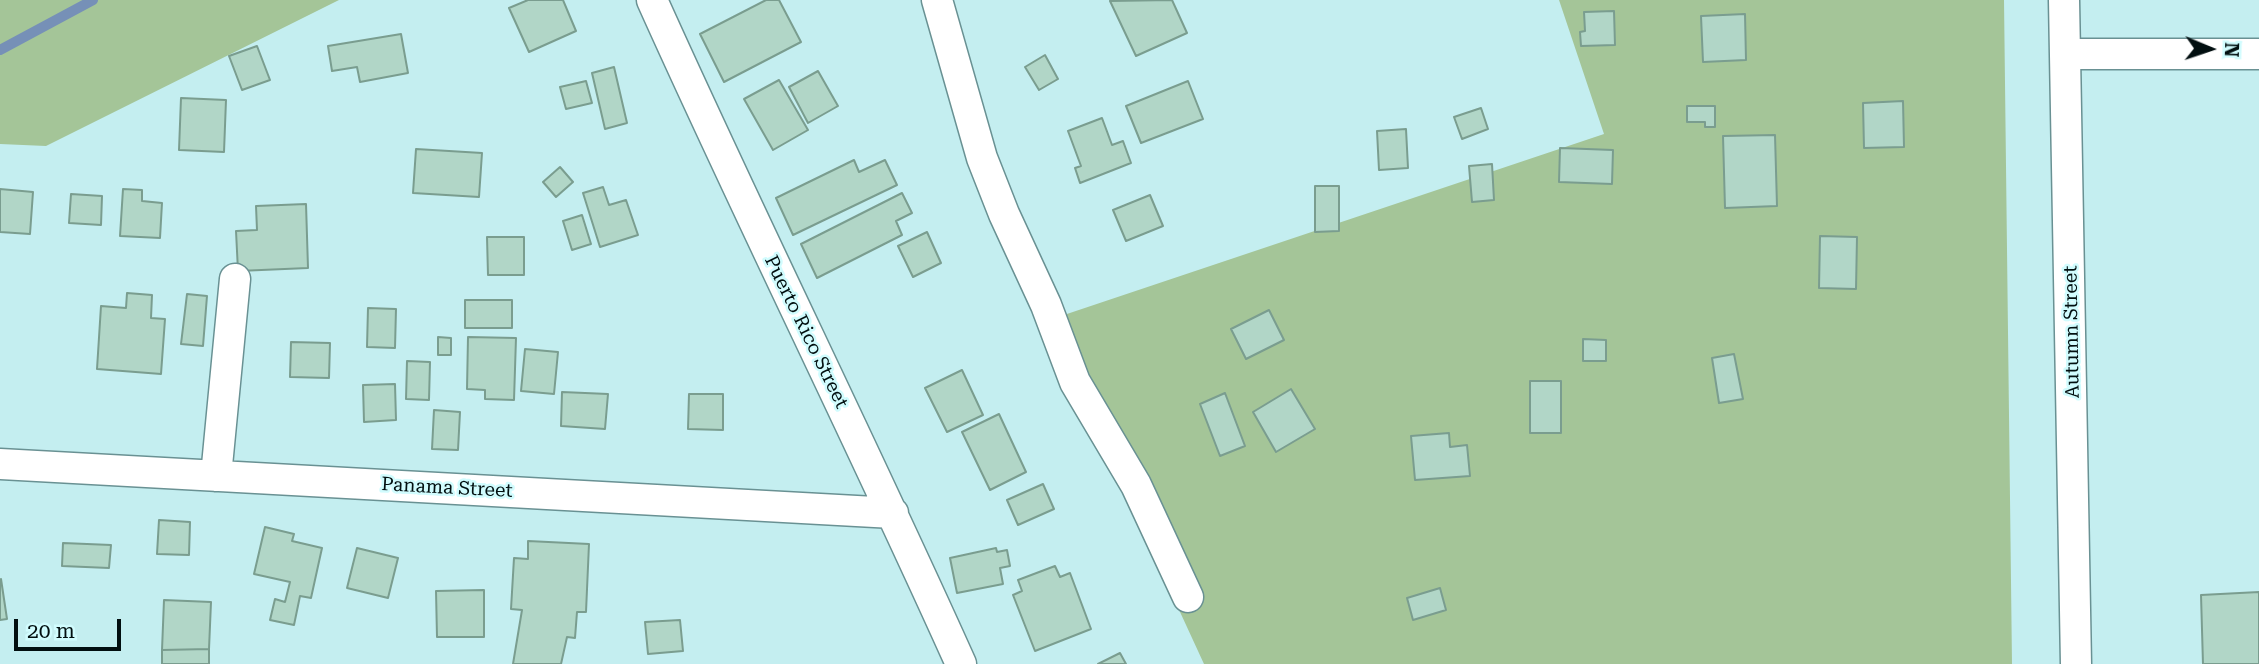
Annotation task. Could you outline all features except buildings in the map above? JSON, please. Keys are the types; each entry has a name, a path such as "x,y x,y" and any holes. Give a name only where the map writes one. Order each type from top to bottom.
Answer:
{"street":[{"name":"Puerto Rico Street","path":"652,0 748,214 893,513 961,664"},
{"path":"937,0 982,158 1004,214 1046,305 1075,382 1136,485 1188,597"},
{"name":"Autumn Street","path":"2064,0 2076,664"},
{"path":"2065,54 2259,54"},
{"path":"216,476 235,279"},
{"name":"Panama Street","path":"0,464 893,513"}],"green space":[{"path":"0,0 339,0 46,146 0,144"},
{"path":"1559,0 2004,0 2012,664 1204,664 1046,321 1604,134"}],"waterway":[{"path":"0,50 93,0"}]}
